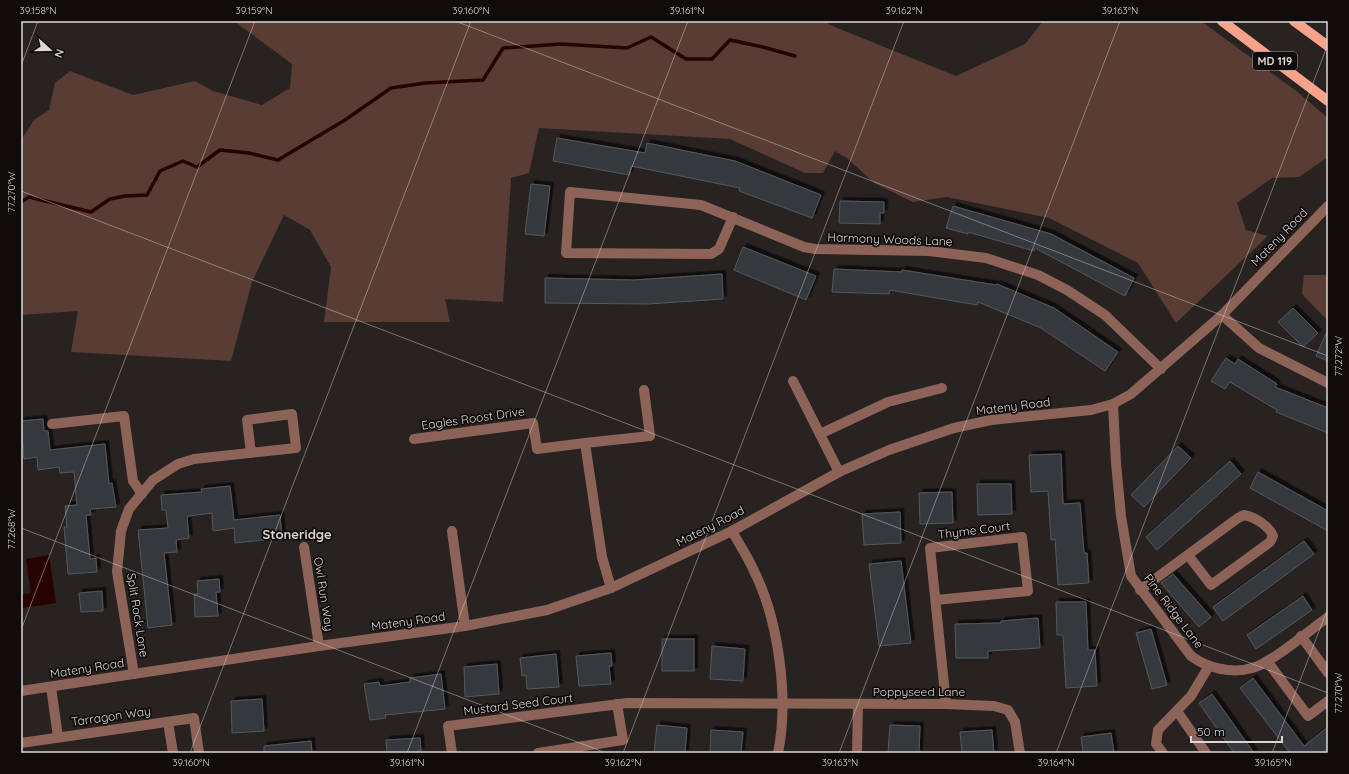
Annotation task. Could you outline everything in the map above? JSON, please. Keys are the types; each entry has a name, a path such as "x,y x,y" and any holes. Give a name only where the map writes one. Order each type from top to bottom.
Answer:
{"main road":[{"name":"MD 119","path":"1222,21 1328,101"},
{"path":"1294,21 1328,46"}],"street":[{"name":"Harmony Woods Lane","path":"733,217 722,245 711,254 566,253 570,192 700,205 733,217 804,247 815,249 929,251 986,258 1038,275 1067,290 1104,315 1161,369"},
{"name":"Mateny Road","path":"21,691 319,646 465,626 547,610 612,588 732,531 839,472 889,450 954,428 990,420 1091,410 1113,404 1131,394 1222,315 1328,206"},
{"path":"1222,315 1259,348 1328,383"},
{"path":"793,381 839,472"},
{"path":"820,434 888,402 942,388"},
{"name":"Eagles Roost Drive","path":"414,439 533,423 537,449 650,436 644,390"},
{"name":"Pine Ridge Lane","path":"1113,404 1116,463 1124,540 1131,576 1190,656 1200,663 1209,666 1244,670 1252,668 1267,661 1328,617"},
{"name":"Split Rock Lane","path":"134,674 117,572 121,531 129,509 153,480 178,464 194,459 251,453 296,448 292,414 247,420 251,453"},
{"path":"52,424 124,416 133,482 142,494"},
{"path":"585,443 602,557 612,588"},
{"path":"1140,590 1188,555 1244,515 1252,516 1271,531 1273,536 1270,542 1210,584 1188,555"},
{"path":"452,531 465,626"},
{"path":"732,531 755,572 770,613 780,661 783,703 778,753"},
{"name":"Thyme Court","path":"936,600 1028,591 1022,537 930,548 946,704"},
{"name":"Owl Run Way","path":"304,547 319,646"},
{"path":"1301,636 1328,673"},
{"path":"1267,661 1308,716 1328,701"},
{"path":"1163,753 1156,744 1158,730 1177,711 1198,685 1209,666"},
{"name":"Tarragon Way","path":"51,687 58,737"},
{"name":"Mustard Seed Court","path":"452,753 448,726 617,704 783,703"},
{"name":"Poppyseed Lane","path":"783,703 946,704 994,706 1008,710 1016,722 1020,753"},
{"path":"538,753 623,740 617,704"},
{"path":"857,753 858,704"},
{"path":"1177,711 1206,753"},
{"name":"Tarragon Way","path":"21,743 194,718 199,753"},
{"name":"Tarragon Way","path":"168,722 173,753"}],"shaded area":[{"path":"234,21 826,21 830,25 956,76 1025,44 1043,21 1201,21 1295,90 1328,118 1328,157 1299,177 1272,178 1237,203 1246,230 1268,236 1176,323 1138,263 1049,218 947,197 913,202 874,183 847,158 835,151 823,173 805,173 730,139 539,128 529,173 511,178 503,302 445,299 450,322 324,322 331,267 310,230 284,215 252,282 231,361 71,352 78,311 21,315 21,140 34,120 49,110 55,83 70,71 133,95 195,81 213,91 262,105 290,88 292,64"},
{"path":"1304,275 1328,275 1328,319 1324,317 1302,294"},
{"path":"49,555 56,603 21,608 21,595 31,593 26,559"}],"building":[{"path":"557,138 645,153 647,143 735,161 821,195 812,218 739,191 740,188 631,166 629,175 553,161"},
{"path":"531,184 550,186 544,236 525,234"},
{"path":"840,201 884,202 884,213 880,213 880,224 839,223"},
{"path":"953,206 1051,234 1134,278 1125,296 1035,248 1034,251 968,232 968,234 946,228"},
{"path":"743,247 816,276 806,300 734,270"},
{"path":"834,269 902,272 902,270 997,284 1054,308 1118,352 1105,371 1041,328 978,302 977,305 890,290 889,294 832,292"},
{"path":"722,274 723,299 648,304 545,303 545,278 634,280"},
{"path":"1293,308 1318,333 1303,347 1278,322"},
{"path":"1328,329 1328,361 1316,356"},
{"path":"1226,358 1235,364 1238,359 1277,384 1275,387 1328,408 1328,433 1276,412 1277,410 1230,382 1225,389 1211,381"},
{"path":"43,419 44,431 48,431 50,450 105,444 109,484 112,483 116,507 90,509 91,515 86,515 90,559 96,558 97,572 68,574 64,527 67,527 65,506 77,505 74,472 60,473 59,467 38,470 37,457 24,459 21,421"},
{"path":"1178,446 1191,458 1144,507 1131,495"},
{"path":"1061,454 1063,504 1080,503 1084,553 1087,553 1089,583 1058,585 1055,539 1051,540 1048,491 1031,492 1029,455"},
{"path":"1230,461 1241,474 1157,550 1146,537"},
{"path":"1258,472 1328,511 1328,531 1250,488"},
{"path":"977,484 1011,484 1012,514 978,515"},
{"path":"230,486 234,520 280,515 282,538 235,543 234,528 213,531 212,513 187,517 189,538 176,540 177,552 164,553 172,625 148,628 138,530 168,528 166,510 162,510 161,495 202,492 201,489"},
{"path":"952,492 953,523 920,524 919,493"},
{"path":"900,512 901,543 864,545 862,514"},
{"path":"1304,541 1314,554 1223,621 1213,607"},
{"path":"901,561 911,643 879,646 869,564"},
{"path":"1173,574 1211,617 1199,627 1161,583"},
{"path":"219,579 220,592 216,592 218,616 195,617 194,594 198,594 197,581"},
{"path":"102,591 103,611 81,612 79,593"},
{"path":"1303,596 1312,610 1256,649 1247,635"},
{"path":"1056,602 1086,602 1088,650 1095,650 1097,686 1066,688 1063,635 1057,635"},
{"path":"1038,618 1040,648 988,651 988,658 956,658 955,624 1001,623 1001,621"},
{"path":"1151,629 1167,685 1152,689 1136,633"},
{"path":"662,639 694,639 694,671 662,671"},
{"path":"712,646 745,649 743,681 710,679"},
{"path":"611,653 612,666 609,666 611,684 579,686 576,656"},
{"path":"556,654 559,687 527,689 526,675 522,676 520,658"},
{"path":"497,664 499,694 465,697 464,667"},
{"path":"441,674 445,709 385,715 386,718 370,720 364,684 379,682 380,686 410,682 410,678"},
{"path":"1253,678 1304,746 1328,727 1328,748 1321,753 1290,753 1240,688"},
{"path":"1212,694 1254,753 1234,753 1199,703"},
{"path":"262,699 264,731 232,733 231,701"},
{"path":"657,725 687,728 685,753 654,753"},
{"path":"890,725 920,726 919,753 888,753"},
{"path":"711,730 743,732 741,753 710,753"},
{"path":"992,730 994,753 962,753 960,732"},
{"path":"1111,733 1114,753 1083,753 1081,737"},
{"path":"420,738 421,751 418,751 418,753 387,753 386,740"},
{"path":"311,741 312,753 264,753 264,746"}],"waterway":[{"path":"21,202 29,197 91,212 110,199 125,196 147,195 160,171 183,161 197,167 220,150 249,153 278,160 345,120 391,88 425,83 483,80 503,48 561,44 627,48 651,37 686,59 712,59 730,40 795,56"}],"district":[{"name":"Stoneridge","path":"297,534"}]}
